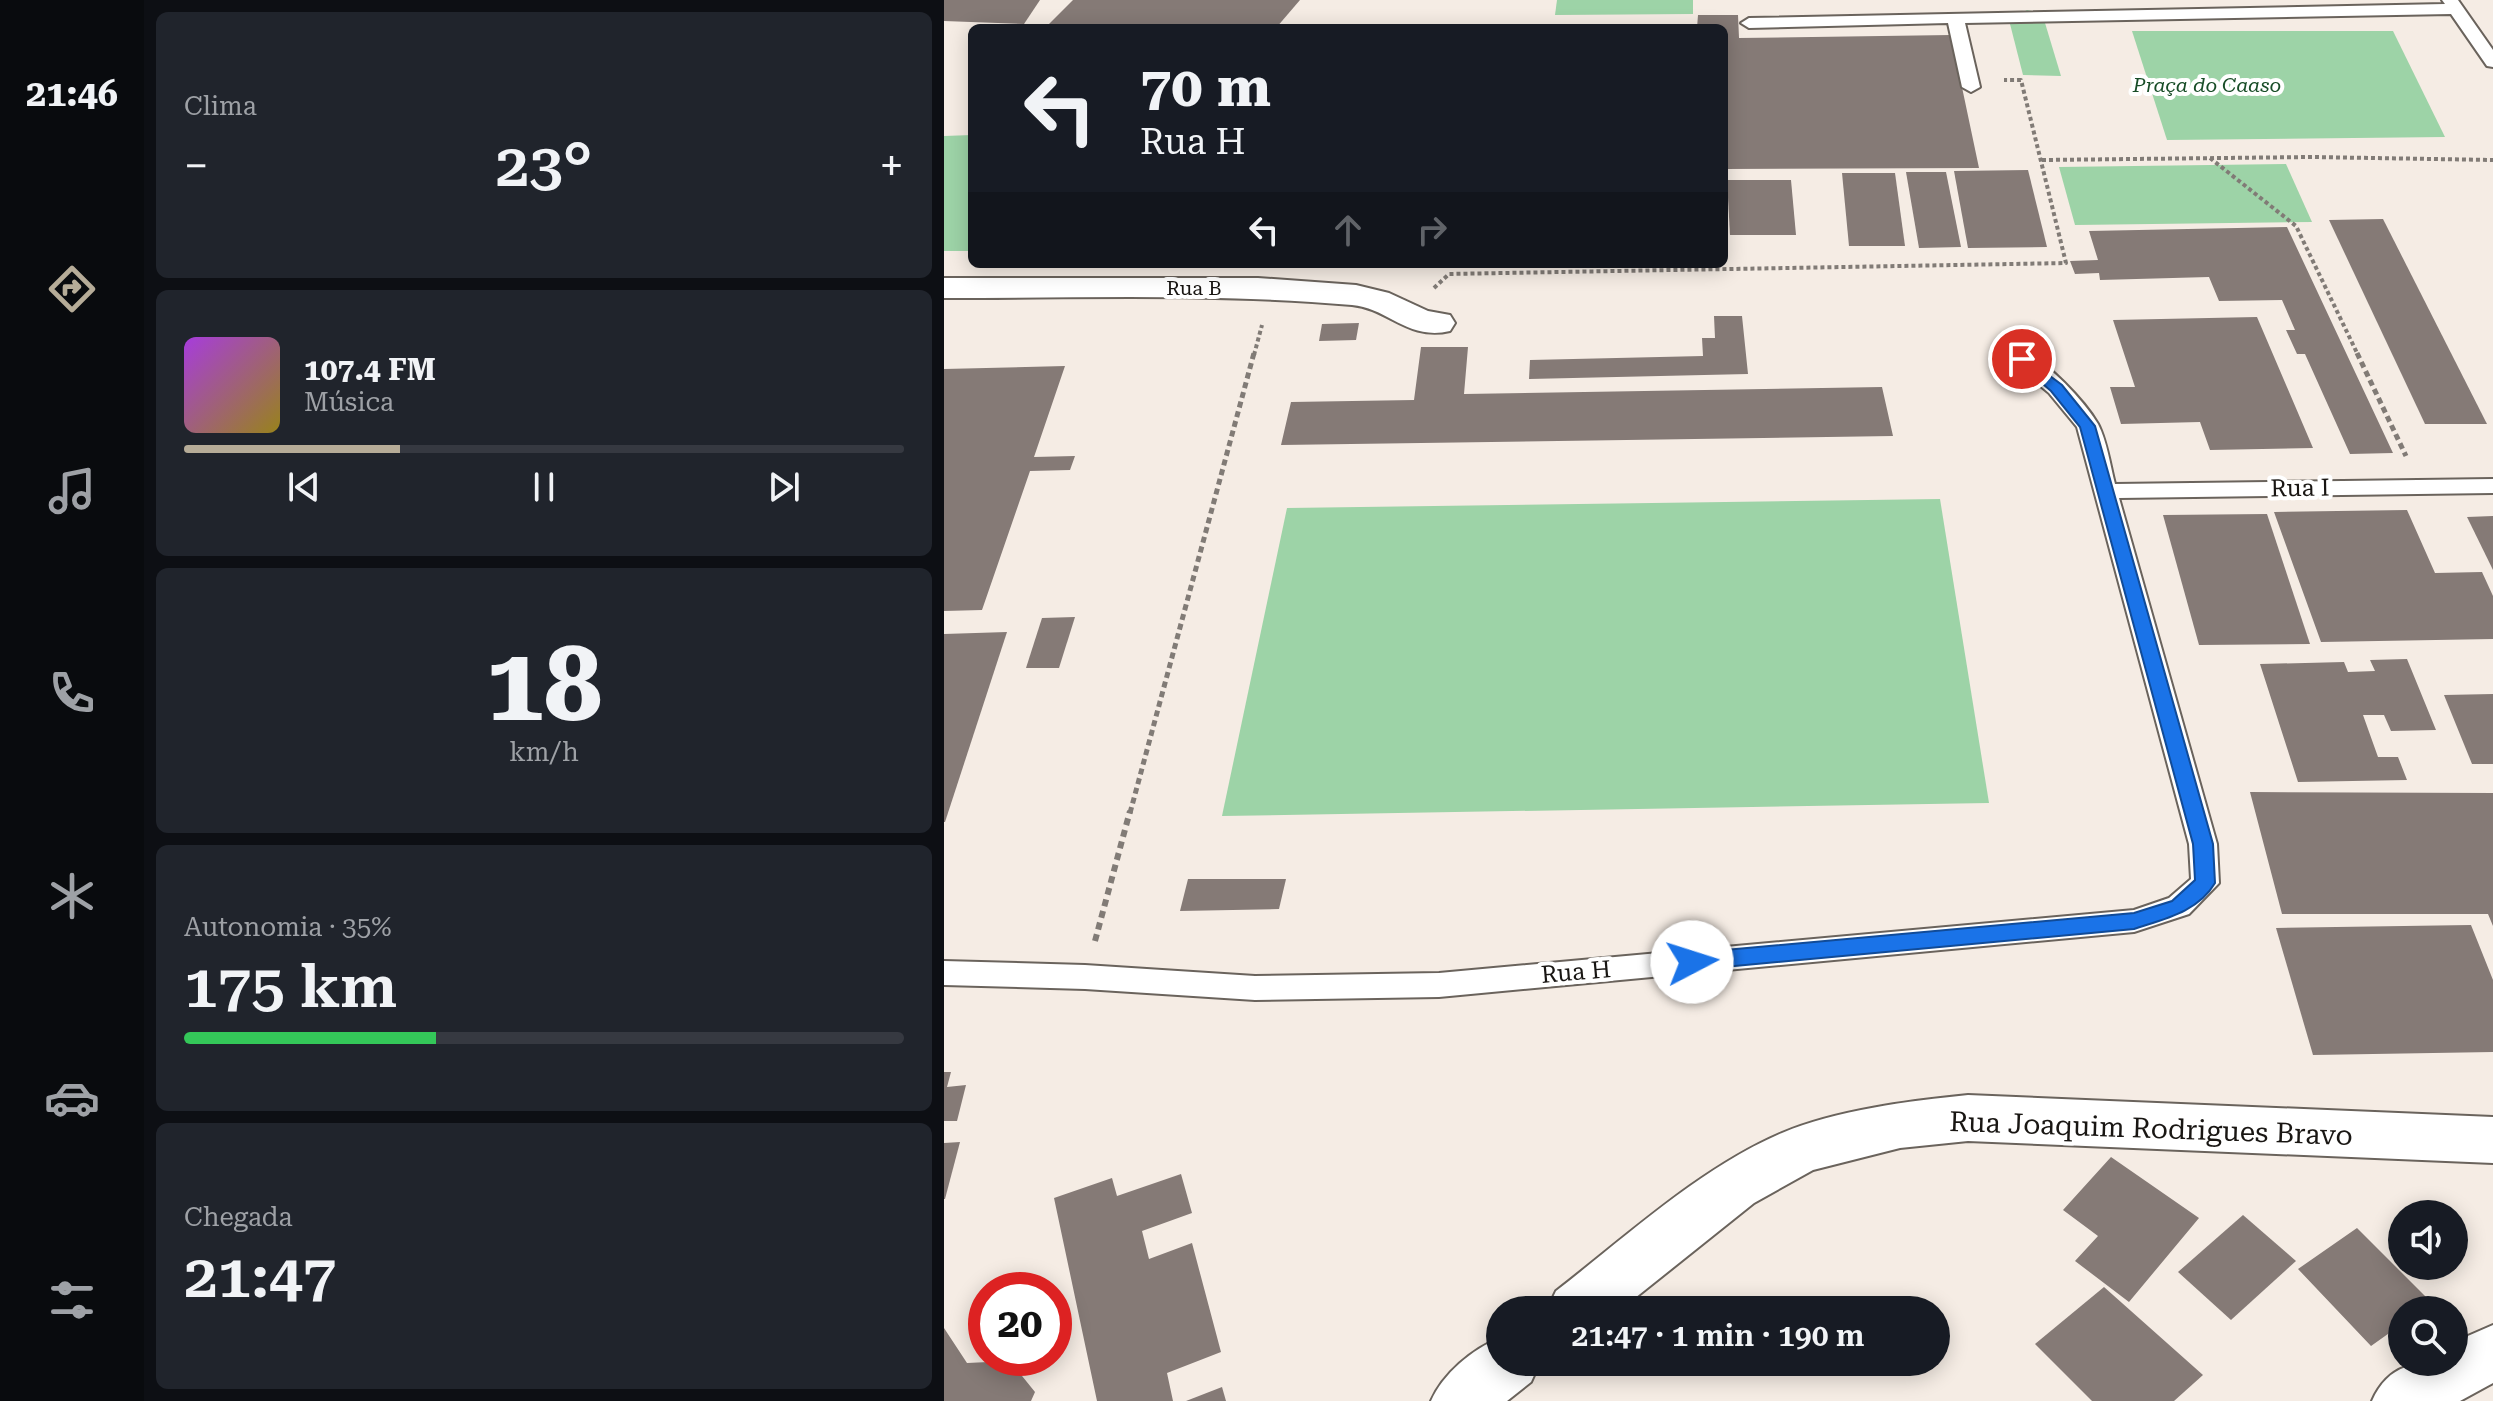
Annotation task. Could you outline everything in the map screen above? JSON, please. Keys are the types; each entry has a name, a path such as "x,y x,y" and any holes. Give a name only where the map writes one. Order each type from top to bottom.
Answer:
{"main road":[{"name":"Rua B","path":"944,288 1272,289 1370,296 1421,319"},
{"name":"Rua Joaquim Rodrigues Bravo","path":"1594,1296 1735,1186 1800,1150 1900,1125 1968,1118 2492,1141"},
{"path":"2402,1401 2493,1352"},
{"path":"1461,1401 1492,1376"}],"lane":[{"path":"1749,23 2453,4 2493,62"},
{"path":"1955,18 1969,52 1971,84"},
{"name":"Rua H","path":"944,973 1085,977 1255,988 1439,985 2134,921 2179,906 2205,883 2203,844 2107,491 2088,426 2057,388 2022,359"},
{"name":"Rua I","path":"2107,491 2493,486"}],"path":[{"path":"1421,319 1449,274 2066,263 2021,80 1971,84"},
{"path":"2210,158 2296,226 2420,486"},
{"path":"2042,160 2493,160"},
{"path":"1085,977 1264,318"}],"green space":[{"path":"1557,0 1693,0 1693,14 1555,15"},
{"path":"2027,10 2042,13 2061,76 2023,75 2009,20"},
{"name":"Praça do Caaso","path":"2132,31 2393,31 2445,137 2167,140"},
{"path":"968,135 968,251 944,251 944,136"},
{"path":"2286,164 2312,222 2075,225 2059,167"},
{"path":"1940,499 1989,803 1222,816 1287,508"}],"building":[{"path":"944,0 1040,0 1024,24 944,21"},
{"path":"1073,0 1300,0 1279,24 1049,24"},
{"path":"1698,15 1738,15 1739,38 1951,35 1979,168 1728,169 1728,24 1697,24"},
{"path":"2028,170 2047,247 1968,248 1954,171"},
{"path":"1906,172 1946,172 1961,247 1919,248"},
{"path":"1842,173 1895,173 1905,246 1849,246"},
{"path":"1728,180 1791,180 1796,235 1730,235"},
{"path":"2383,219 2487,424 2425,424 2329,220"},
{"path":"2287,227 2393,453 2350,454 2305,354 2297,354 2286,330 2295,330 2282,300 2219,301 2209,277 2100,280 2099,273 2075,274 2070,261 2098,260 2089,231"},
{"path":"1714,316 1742,316 1748,374 1529,379 1530,360 1703,356 1702,338 1715,338"},
{"path":"2257,317 2313,448 2210,450 2200,422 2121,424 2110,387 2135,387 2113,320"},
{"path":"1359,323 1356,340 1319,341 1322,324"},
{"path":"1421,347 1468,347 1464,394 1882,387 1893,436 1281,445 1291,402 1414,400"},
{"path":"1065,366 1034,457 1075,456 1070,470 1030,471 982,610 944,611 944,369"},
{"path":"2407,510 2435,573 2482,572 2493,596 2493,639 2321,642 2274,512"},
{"path":"2267,514 2310,644 2199,645 2163,515"},
{"path":"2493,516 2493,570 2467,517"},
{"path":"1075,617 1059,668 1026,668 1042,618"},
{"path":"1007,632 945,822 944,822 944,634"},
{"path":"2407,659 2436,730 2391,731 2384,715 2363,715 2378,757 2398,757 2407,780 2298,782 2260,664 2344,662 2348,672 2375,671 2370,660"},
{"path":"2493,694 2493,764 2472,764 2444,695"},
{"path":"2250,792 2493,793 2493,926 2488,914 2282,914"},
{"path":"1188,879 1286,879 1279,909 1180,911"},
{"path":"2471,925 2493,980 2493,1052 2313,1055 2276,928"},
{"path":"944,1072 951,1072 947,1087 966,1085 957,1121 944,1121"},
{"path":"960,1142 945,1199 944,1199 944,1143"},
{"path":"2111,1157 2199,1218 2129,1302 2075,1261 2098,1236 2063,1210"},
{"path":"1181,1174 1192,1213 1142,1231 1149,1259 1192,1243 1221,1352 1167,1373 1173,1401 1097,1401 1054,1198 1112,1178 1117,1196"},
{"path":"2243,1215 2296,1261 2231,1320 2178,1272"},
{"path":"2357,1228 2388,1259 2388,1280 2409,1280 2425,1296 2388,1296 2388,1334 2371,1346 2298,1269"},
{"path":"2104,1287 2203,1375 2174,1401 2092,1401 2035,1344"},
{"path":"944,1328 968,1363 968,1376 1022,1376 1035,1392 1031,1401 944,1401"},
{"path":"1222,1387 1226,1401 1186,1401"}],"route":[{"path":"1692,962 2134,921 2179,906 2205,883 2203,844 2088,426 2057,388 2022,359"}]}
